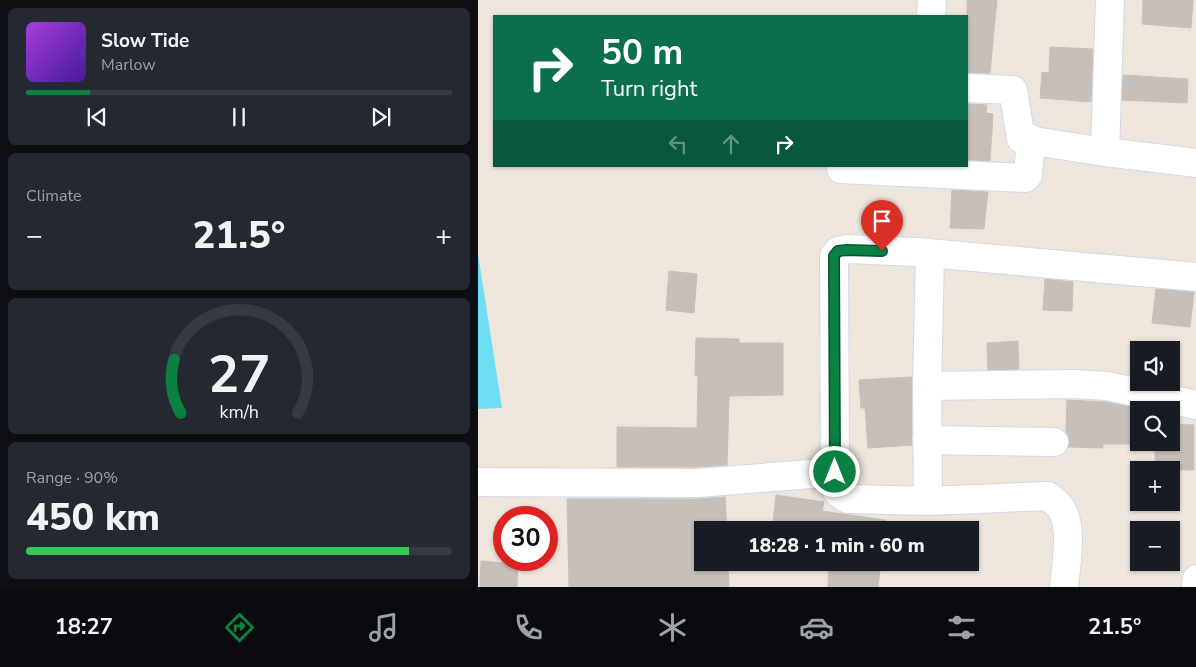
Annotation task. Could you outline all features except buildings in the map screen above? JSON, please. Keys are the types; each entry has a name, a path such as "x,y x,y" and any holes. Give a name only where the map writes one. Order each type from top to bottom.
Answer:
{"street":[{"path":"931,15 932,0"},
{"path":"1105,152 1110,0"},
{"path":"968,88 1012,90 1021,138 1105,152 1196,163"},
{"path":"841,169 1020,179 1028,176 1031,139"},
{"path":"1064,587 1068,531 1061,508 1048,496 928,501 848,499 838,495 835,472 834,256 838,251 847,250 930,254 1196,277"},
{"path":"928,501 926,386 930,254"},
{"path":"926,386 1074,384 1107,386 1196,405"},
{"path":"927,440 1054,442"},
{"path":"478,482 698,483 835,472"},
{"path":"1196,579 1196,587"}],"water":[{"path":"478,254 502,408 478,409"}],"route":[{"path":"835,472 836,322 834,256 838,251 847,250 882,251"}]}
